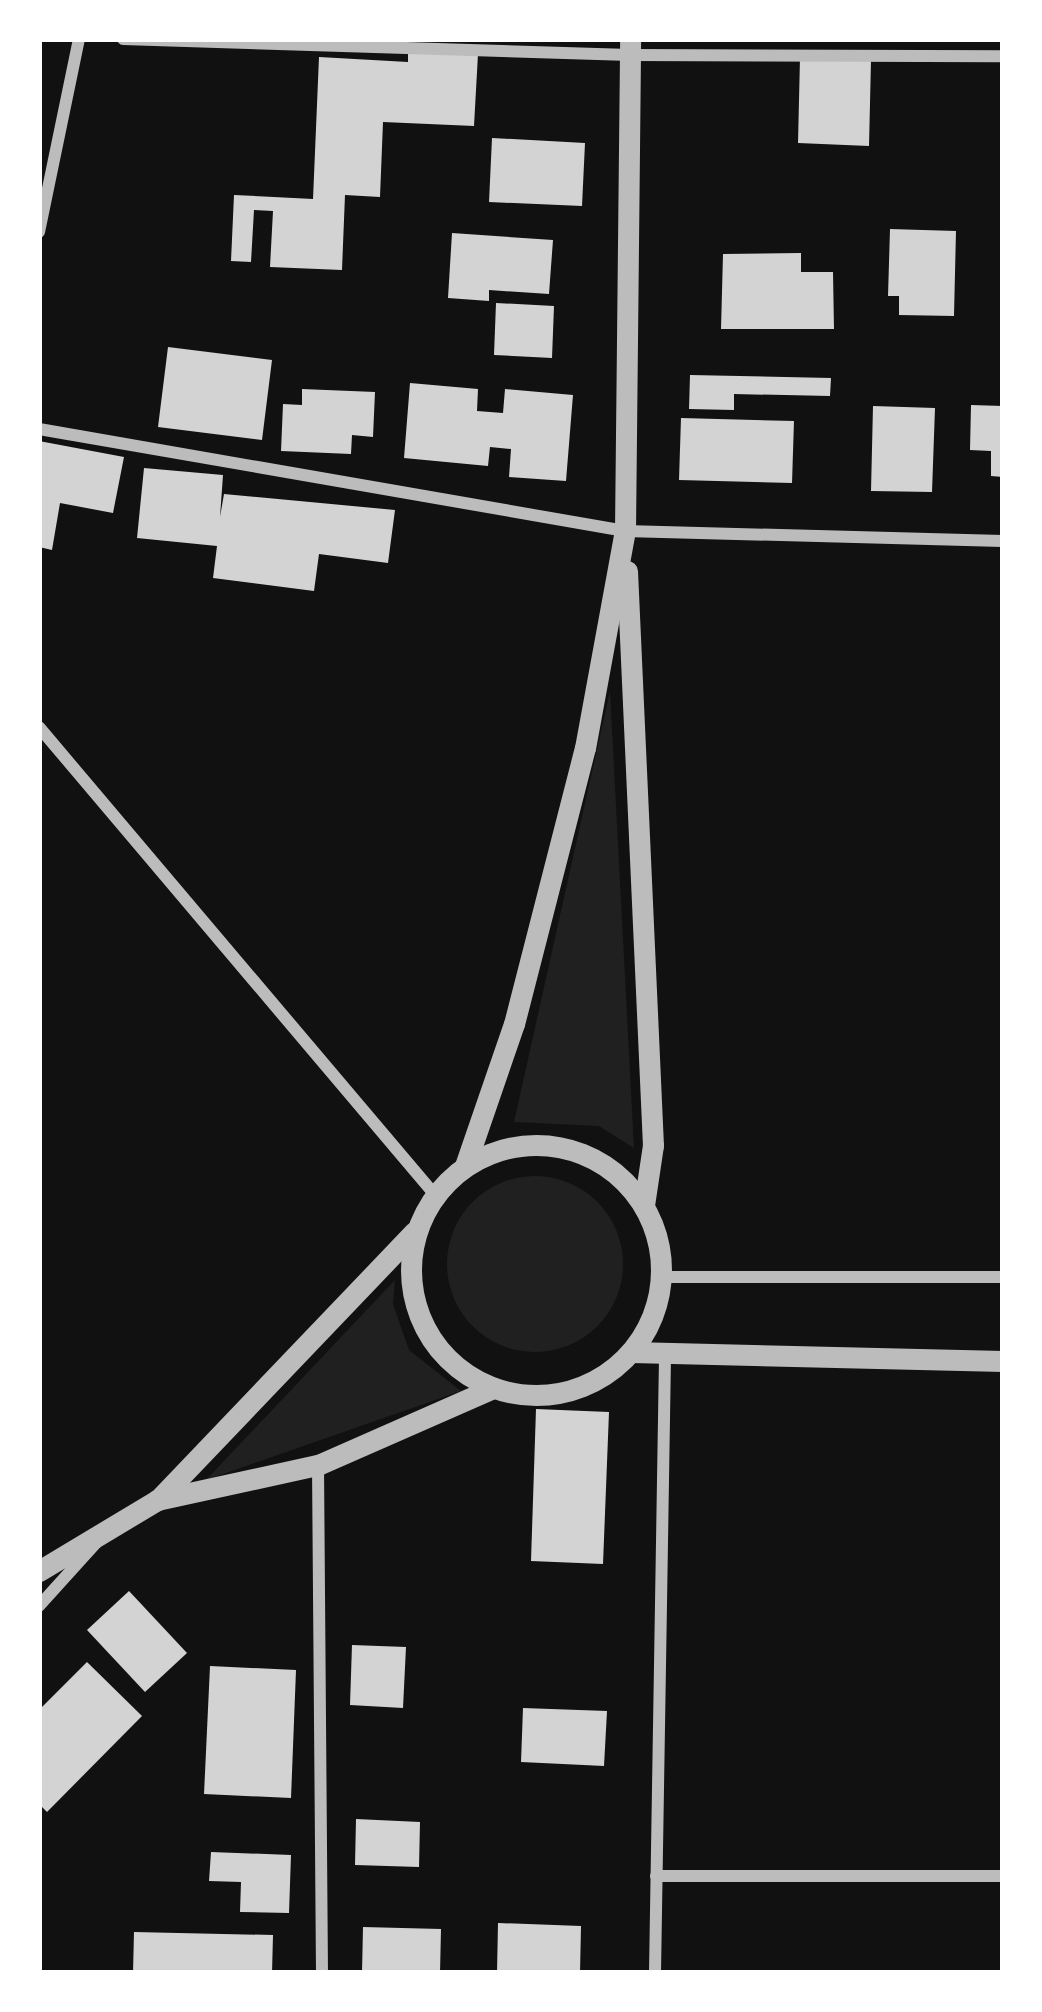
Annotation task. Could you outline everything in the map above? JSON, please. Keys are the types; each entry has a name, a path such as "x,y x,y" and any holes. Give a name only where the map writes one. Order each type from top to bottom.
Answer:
{"street":[{"path":"39,232 79,39"},
{"path":"123,39 1003,56"},
{"path":"157,1500 318,1465 493,1388 568,1391 632,1352 657,1304 662,1277 644,1205 653,1145 625,531 630,47"},
{"path":"39,429 625,531 1003,541"},
{"path":"464,1166 514,1024 585,748 625,531"},
{"path":"39,727 435,1195"},
{"path":"39,1571 157,1500 415,1231 435,1195 464,1166 502,1149 542,1144 582,1153 617,1174 644,1205"},
{"path":"415,1231 415,1308 432,1342 493,1388"},
{"path":"662,1277 1003,1277"},
{"path":"632,1352 665,1359 1003,1361"},
{"path":"655,1973 665,1359"},
{"path":"318,1465 322,1973"},
{"path":"39,1606 109,1529"},
{"path":"656,1876 1003,1876"}],"shaded area":[{"path":"610,691 634,1148 599,1126 514,1122"},
{"path":"535,1176 569,1182 598,1201 617,1230 623,1264 617,1298 598,1327 569,1346 535,1352 501,1346 472,1327 453,1298 447,1264 453,1230 472,1201 501,1182"},
{"path":"395,1280 393,1304 409,1350 461,1391 206,1480"}],"building":[{"path":"408,51 478,54 474,126 383,122 380,197 345,195 342,270 270,267 273,211 254,210 251,262 231,261 234,195 313,199 319,57 408,62"},
{"path":"800,58 871,60 869,146 798,143"},
{"path":"492,138 585,143 582,206 489,202"},
{"path":"890,229 956,231 954,316 899,315 899,296 888,296"},
{"path":"452,233 553,240 549,294 489,290 489,301 448,298"},
{"path":"801,253 801,272 833,272 834,329 721,329 723,254"},
{"path":"496,303 554,306 552,358 494,355"},
{"path":"168,347 272,360 262,440 158,427"},
{"path":"690,375 831,378 830,396 734,394 734,410 689,409"},
{"path":"410,383 478,389 477,411 503,413 505,389 573,395 566,481 509,477 511,449 490,447 488,466 404,458"},
{"path":"302,389 375,392 373,437 352,435 351,454 281,451 283,404 302,405"},
{"path":"971,405 1003,406 1003,477 991,476 991,451 970,450"},
{"path":"873,406 935,408 932,492 871,491"},
{"path":"681,418 794,421 792,483 679,480"},
{"path":"39,441 124,457 113,513 60,503 52,550 39,547"},
{"path":"144,468 223,475 220,517 224,494 395,510 388,563 319,554 314,591 213,578 217,546 137,538"},
{"path":"536,1409 609,1412 603,1564 531,1561"},
{"path":"129,1591 187,1653 145,1692 87,1630"},
{"path":"352,1645 406,1647 403,1708 350,1705"},
{"path":"87,1662 142,1716 47,1812 39,1804 39,1710"},
{"path":"210,1666 296,1670 291,1798 204,1794"},
{"path":"523,1708 607,1711 604,1766 521,1762"},
{"path":"356,1819 420,1822 419,1867 355,1865"},
{"path":"211,1852 291,1855 289,1913 240,1912 241,1882 209,1881"},
{"path":"498,1923 581,1926 580,1973 497,1973"},
{"path":"363,1927 441,1929 440,1973 362,1973"},
{"path":"134,1932 273,1935 272,1973 133,1973"}]}
